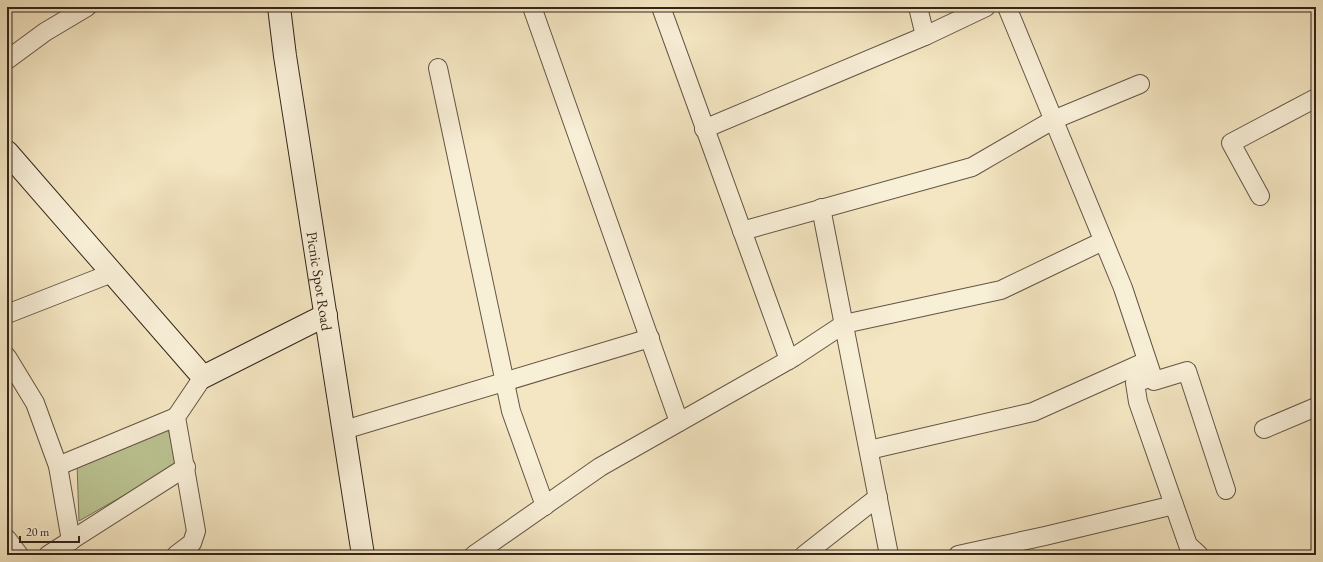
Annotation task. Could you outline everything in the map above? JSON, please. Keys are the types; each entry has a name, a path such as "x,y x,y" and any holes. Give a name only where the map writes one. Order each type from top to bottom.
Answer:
{"street":[{"path":"7,60 45,32 87,7"},
{"name":"Picnic Spot Road","path":"279,7 285,56 344,430 359,553"},
{"path":"532,7 679,422"},
{"path":"661,7 789,360"},
{"path":"918,7 925,36"},
{"path":"704,129 925,36 986,7"},
{"path":"1007,7 1123,288 1154,381 1186,371 1226,490"},
{"path":"438,68 510,411 545,506"},
{"path":"742,231 972,167 1053,120 1140,84"},
{"path":"1260,196 1231,142 1316,98"},
{"path":"7,152 203,377"},
{"path":"821,208 890,555"},
{"path":"474,555 600,468 789,360 844,324 1001,290 1103,241"},
{"path":"7,314 112,273"},
{"path":"58,466 176,417 203,377 326,315"},
{"path":"344,430 650,338"},
{"path":"7,357 35,402 58,466 71,541"},
{"path":"869,450 1033,412 1150,369"},
{"path":"1150,369 1135,383 1138,402 1188,545 1199,555"},
{"path":"1264,429 1316,407"},
{"path":"176,417 186,467 196,531 192,544 176,555"},
{"path":"48,555 186,467"},
{"path":"804,555 878,497"},
{"path":"958,555 1004,550 1174,505"},
{"path":"7,539 19,555"}],"green space":[{"path":"168,428 177,465 79,521 77,464"}]}
